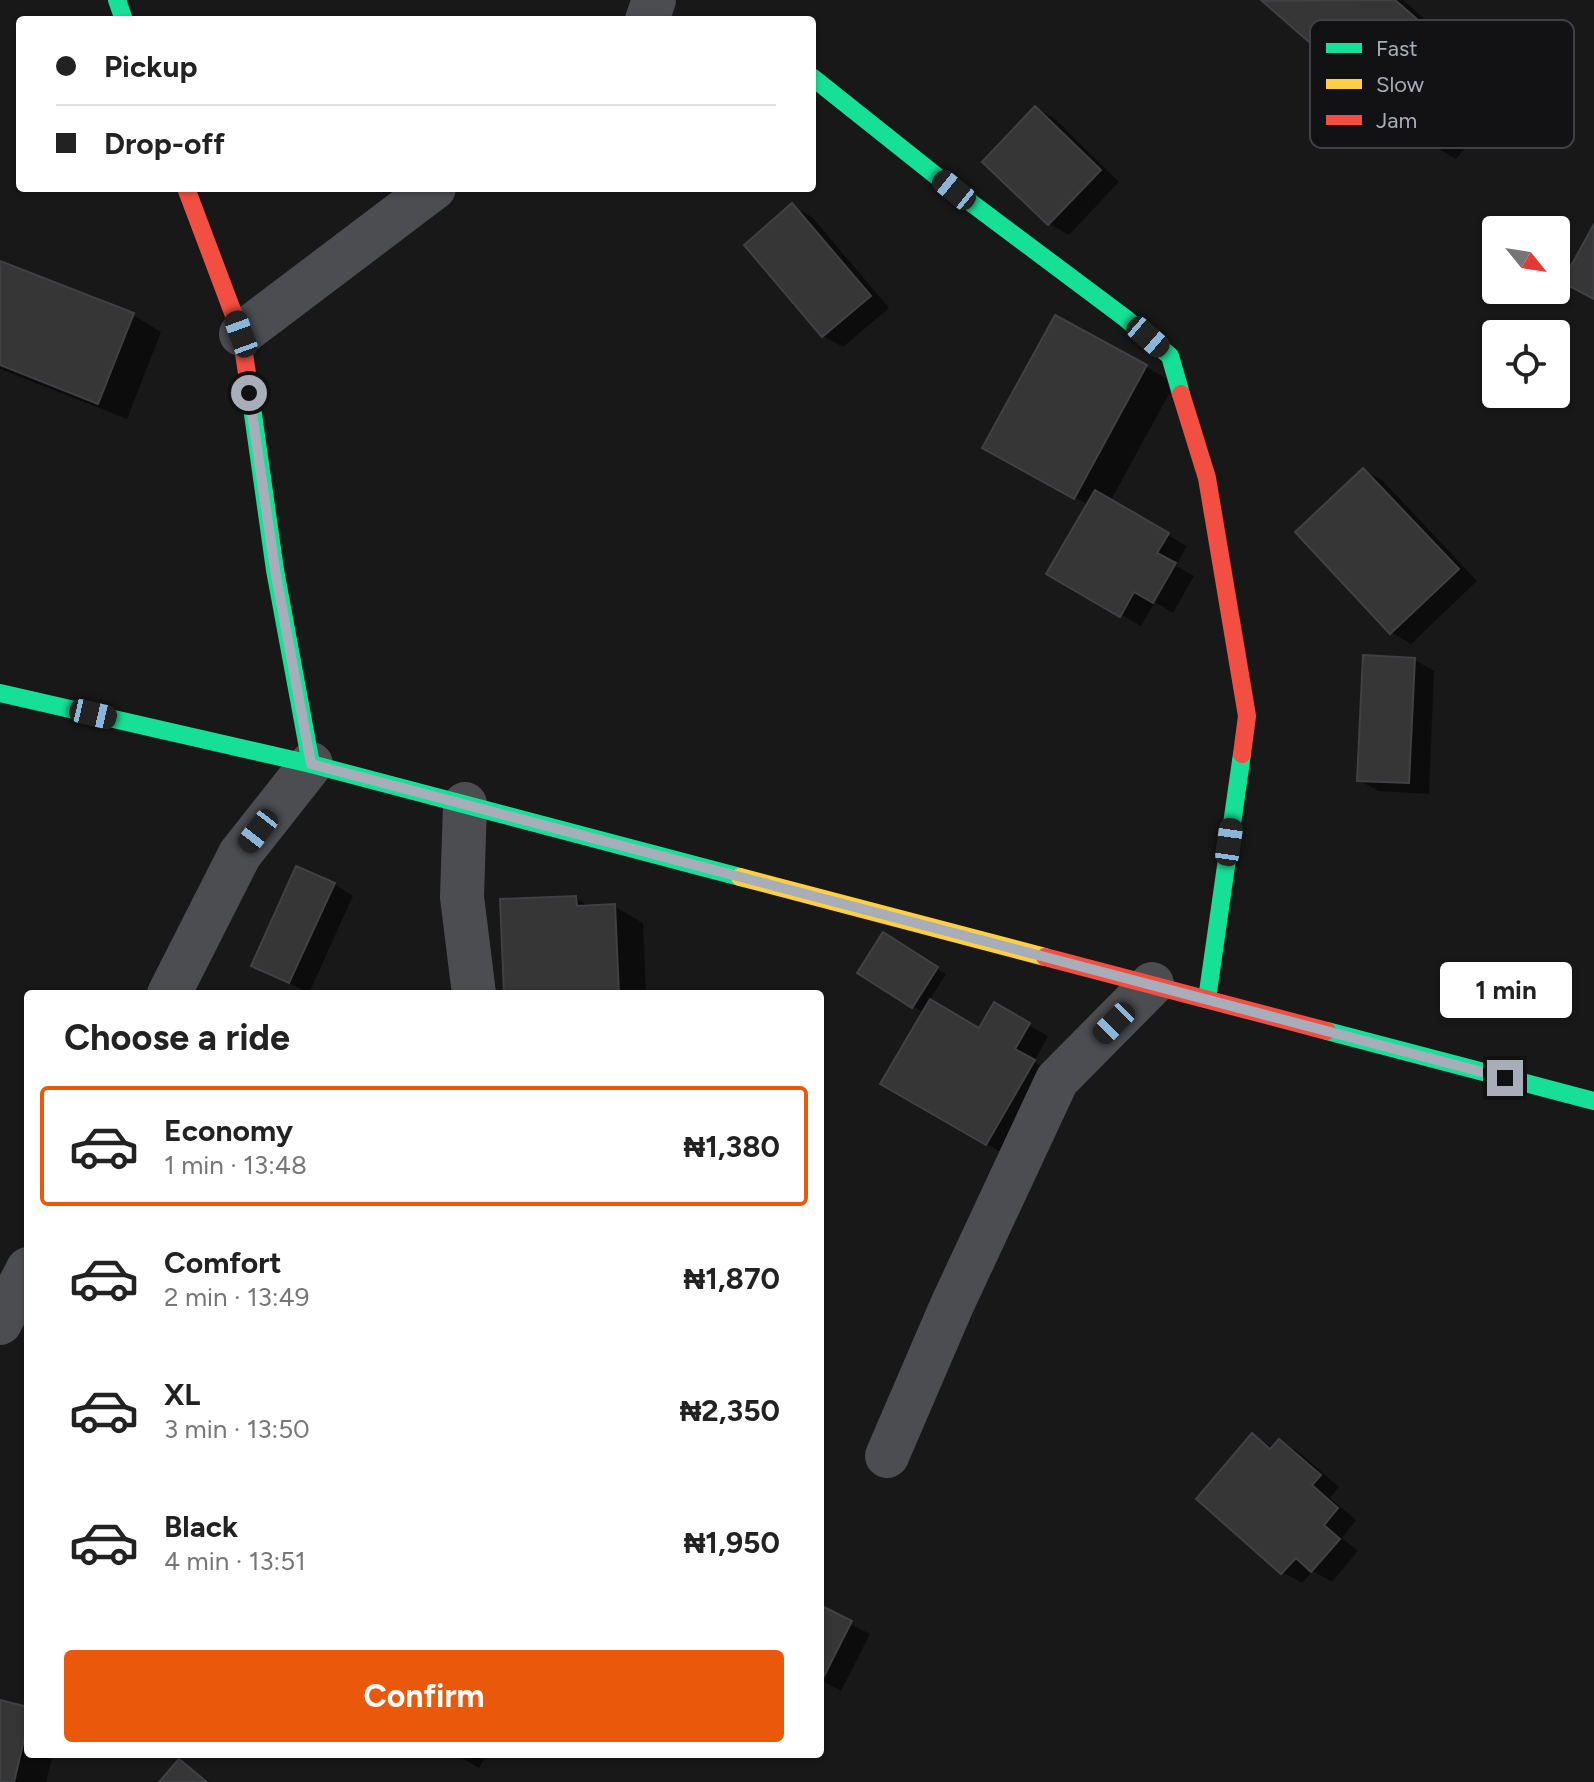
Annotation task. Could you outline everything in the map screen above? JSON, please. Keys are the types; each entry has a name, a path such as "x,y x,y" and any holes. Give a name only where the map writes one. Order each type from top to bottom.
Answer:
{"street":[{"path":"816,80 1170,356 1207,478 1247,716 1207,999"},
{"path":"171,990 240,854 311,764 275,570 241,334 188,192"},
{"path":"241,334 429,192"},
{"path":"0,693 311,764 1594,1101"},
{"path":"465,804 462,897 474,990"},
{"path":"887,1456 952,1305 1057,1080 1152,984"},
{"path":"0,1323 24,1277"}],"building":[{"path":"1395,0 1418,20 1310,20 1310,43 1262,1"},
{"path":"1035,106 1101,170 1048,225 982,162"},
{"path":"792,203 871,296 822,337 744,245"},
{"path":"1594,224 1594,299 1570,286 1570,268"},
{"path":"0,261 134,313 98,404 0,365"},
{"path":"1055,315 1147,365 1074,499 982,448"},
{"path":"1363,468 1459,569 1390,634 1295,532"},
{"path":"1095,490 1169,533 1157,553 1176,563 1153,603 1134,592 1120,617 1046,574"},
{"path":"1363,655 1415,658 1409,783 1357,781"},
{"path":"296,866 335,883 289,983 251,966"},
{"path":"576,896 577,906 615,904 619,990 504,990 500,899"},
{"path":"883,932 938,967 912,1008 857,973"},
{"path":"930,999 979,1028 994,1002 1030,1023 1015,1049 1035,1060 986,1145 880,1084"},
{"path":"1252,1433 1270,1449 1279,1439 1321,1475 1312,1485 1338,1508 1324,1525 1340,1539 1311,1572 1296,1558 1281,1574 1196,1499"},
{"path":"824,1607 852,1621 824,1676"},
{"path":"0,1700 24,1706 24,1740 14,1782 0,1782"},
{"path":"179,1759 207,1782 159,1782"}],"traffic: fast":[{"path":"117,0 123,16"},
{"path":"816,80 1170,356 1181,394"},
{"path":"250,393 275,570 311,764"},
{"path":"0,693 311,764 740,877"},
{"path":"1207,999 1242,754"},
{"path":"1327,1031 1594,1101"}],"traffic: slow":[{"path":"740,877 1045,957"}],"traffic: jam":[{"path":"188,192 241,334 250,393"},
{"path":"1181,394 1207,478 1247,716 1242,754"},
{"path":"1045,957 1327,1031"}],"route":[{"path":"249,393 275,570 311,764 1505,1078"}]}
